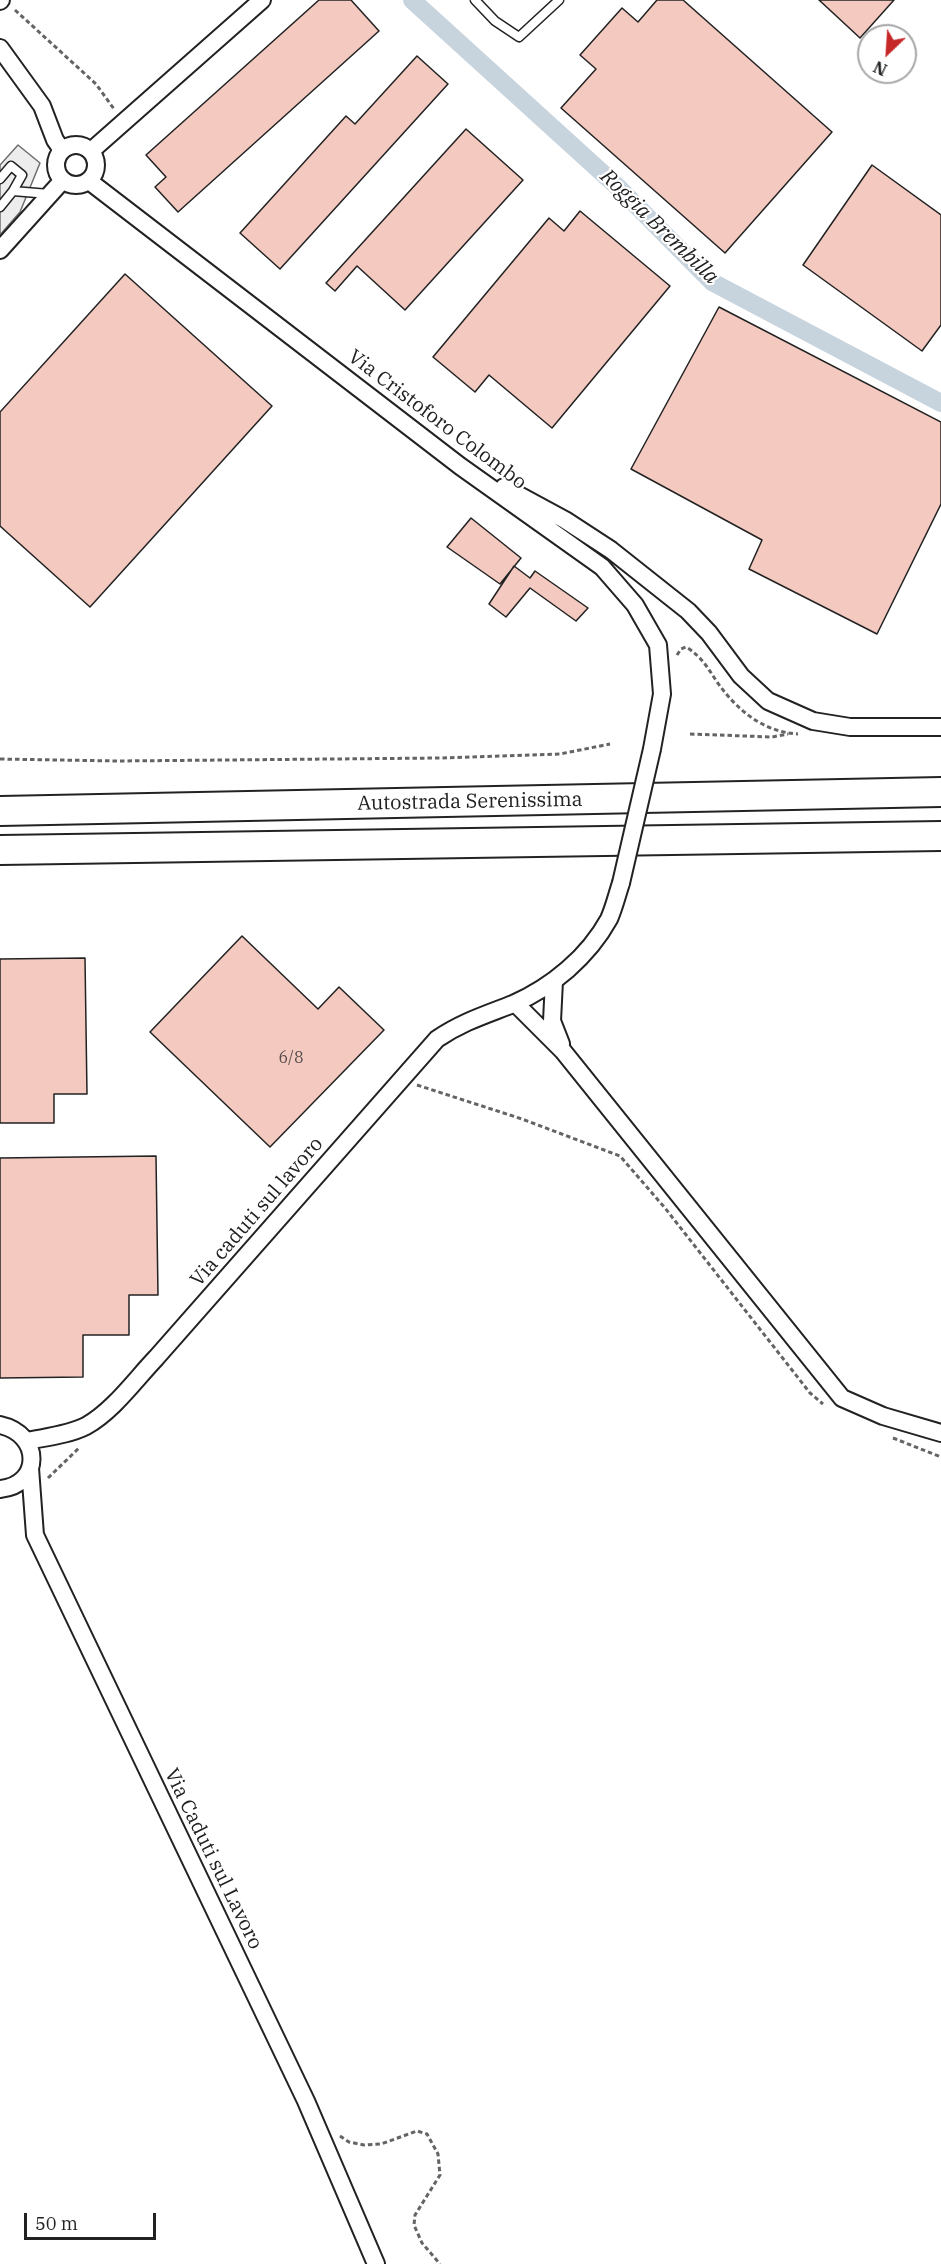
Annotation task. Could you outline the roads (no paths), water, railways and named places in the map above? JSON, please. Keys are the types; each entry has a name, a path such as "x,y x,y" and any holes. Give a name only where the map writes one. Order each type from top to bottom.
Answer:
{"highway":[{"name":"Autostrada Serenissima","path":"0,811 941,792"},
{"name":"Autostrada Serenissima","path":"0,850 941,836"}],"street":[{"path":"91,151 262,0"},
{"path":"0,48 42,106 62,150"},
{"path":"72,145 81,145 91,151 97,163 96,172 88,181 79,185 69,184 63,180 57,171 56,162 62,150 72,145"},
{"path":"0,250 63,180"},
{"name":"Via Cristoforo Colombo","path":"88,181 460,466 603,567 635,605 658,645 662,694 621,884"},
{"path":"460,466 526,497 611,550 688,611 709,633 756,692 768,701 813,721 850,727 941,728"},
{"name":"Via caduti sul lavoro","path":"27,1441 71,1432 87,1425 108,1409 156,1358 437,1039 457,1026 515,1003 554,981 585,953 603,927 609,918 621,884"},
{"path":"554,981 552,1021 563,1051"},
{"path":"515,1003 563,1051 842,1398 883,1416 941,1433"},
{"path":"0,1425 20,1432 27,1441"},
{"name":"Via Caduti sul Lavoro","path":"27,1441 32,1459 30,1468 35,1535 306,2101 376,2264"},
{"path":"0,1489 17,1484 30,1468"}],"lane":[{"path":"475,0 495,21 519,37 559,0"},
{"path":"0,179 11,166 22,174 13,191 0,207"},
{"path":"13,191 50,194"}],"waterway":[{"name":"Roggia Brembilla","path":"412,0 620,189 712,282 941,403"}]}
